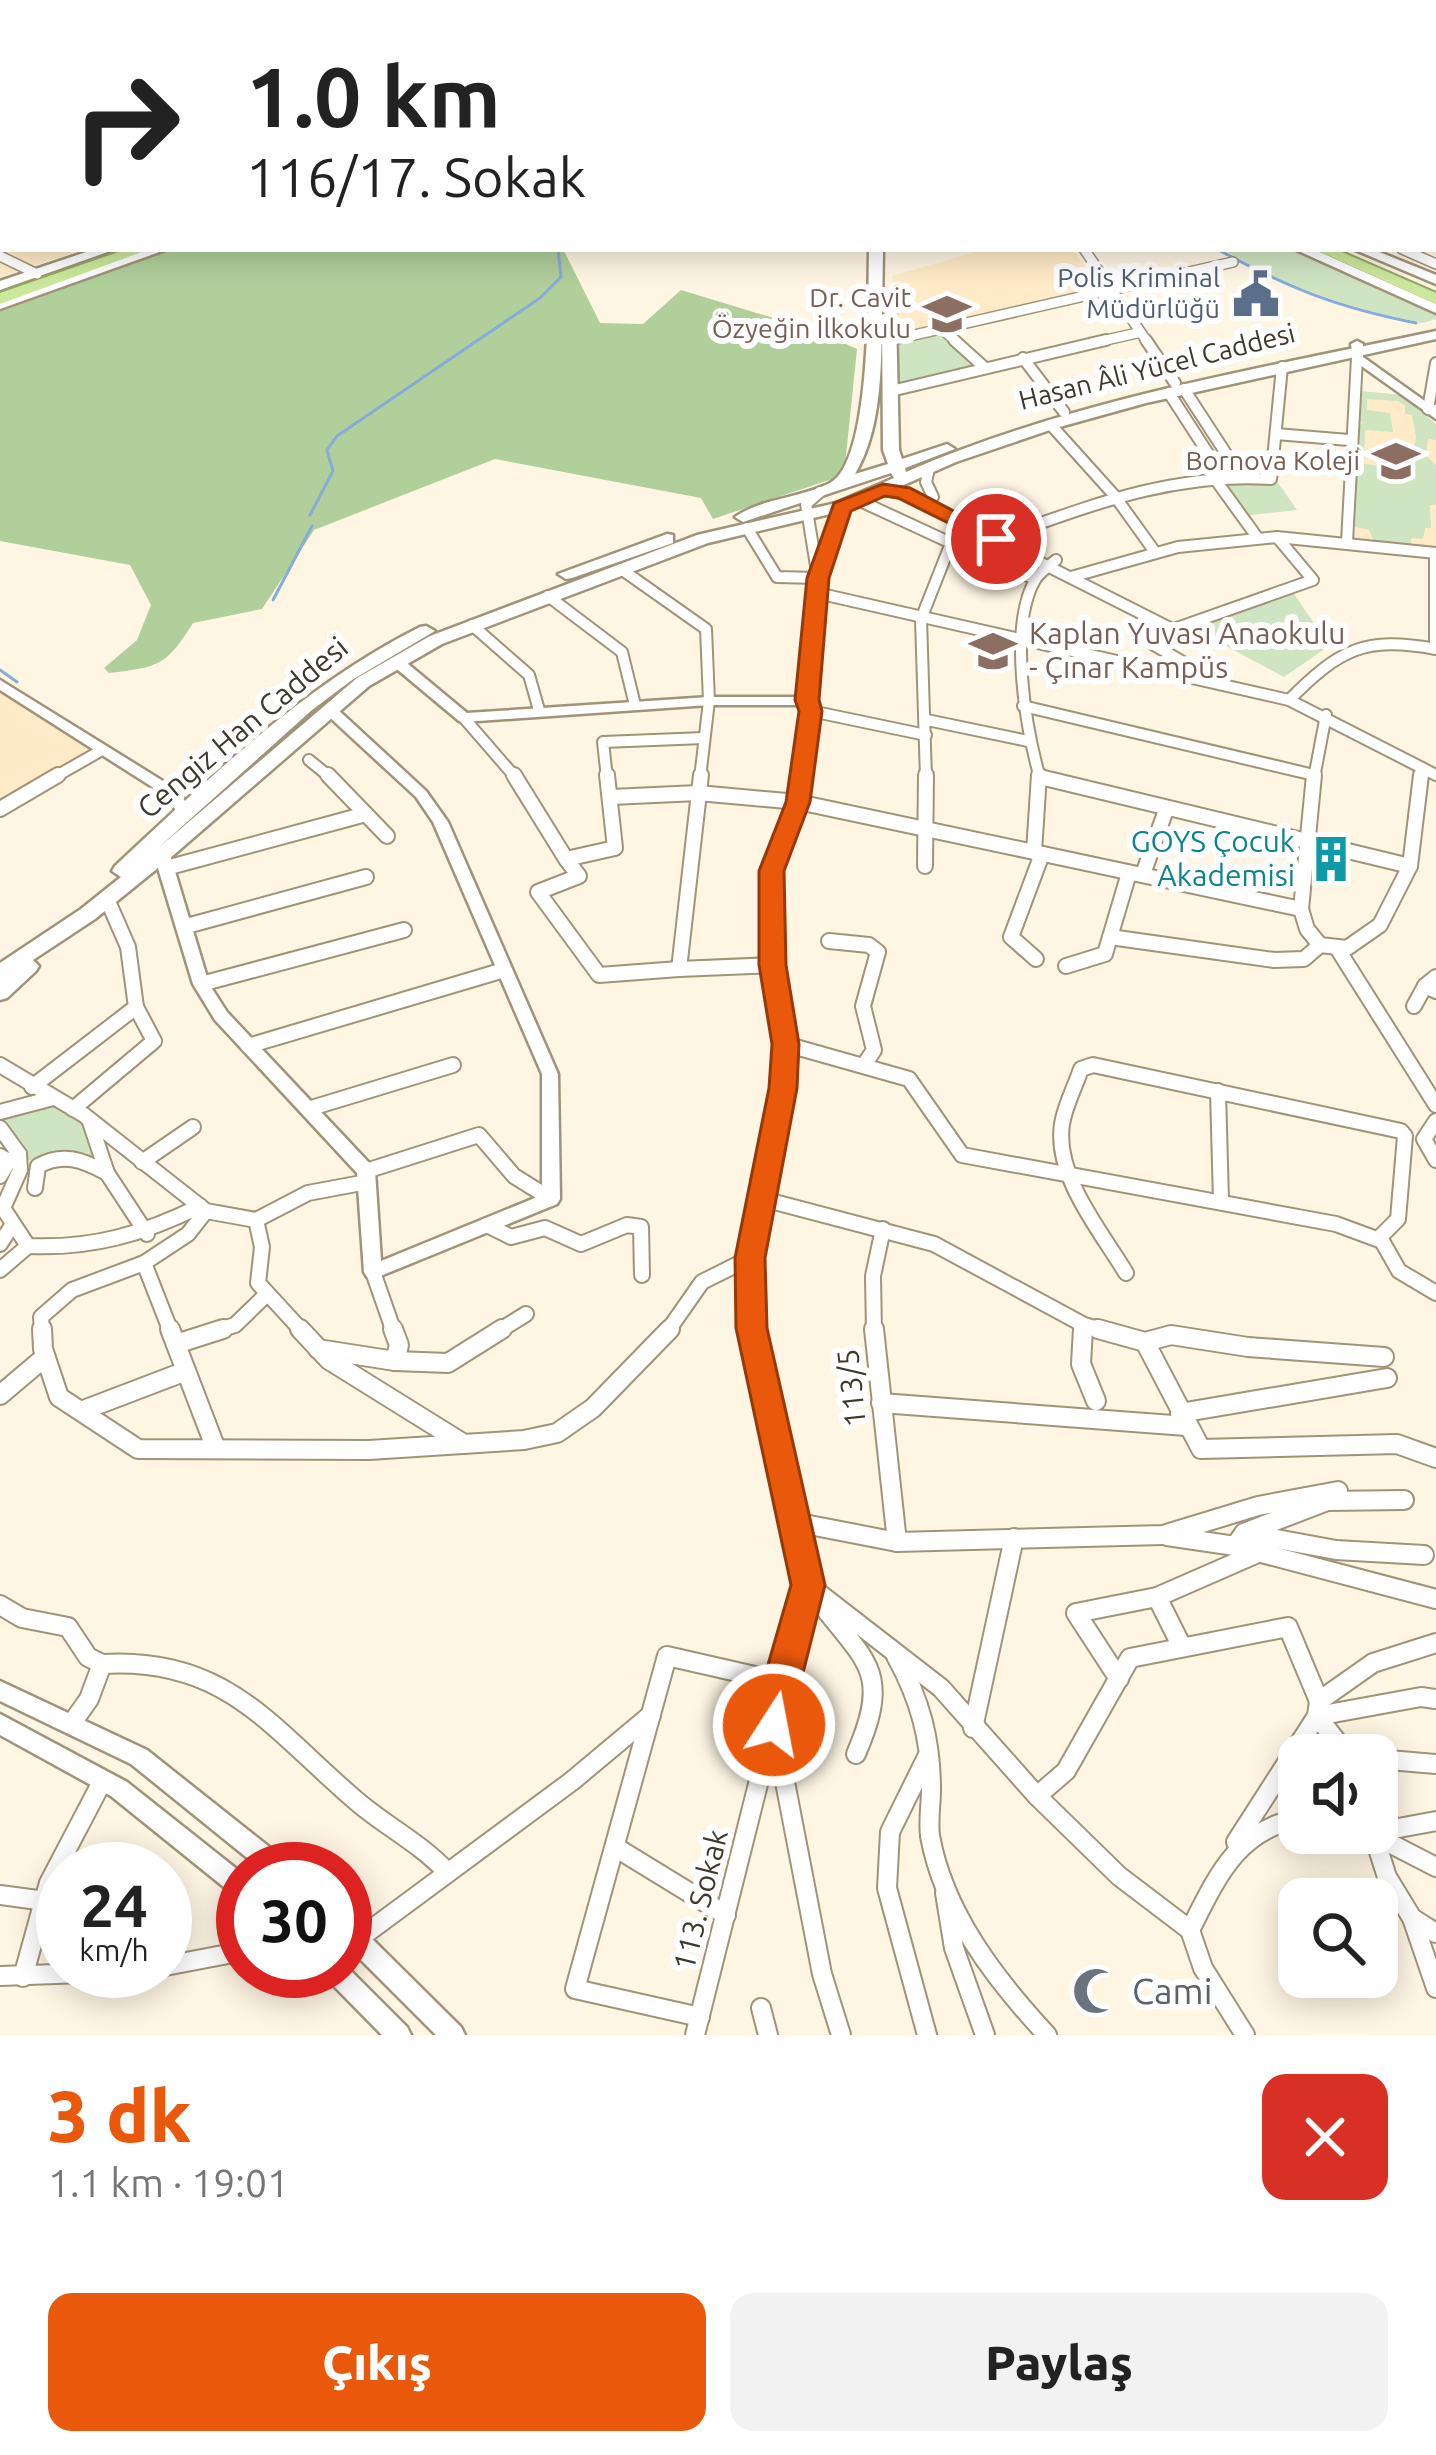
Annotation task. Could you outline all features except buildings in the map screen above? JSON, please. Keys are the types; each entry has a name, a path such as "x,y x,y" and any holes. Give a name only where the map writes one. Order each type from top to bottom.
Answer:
{"highway":[{"path":"0,295 112,252"},
{"path":"0,295 133,252"},
{"path":"1329,252 1436,295"},
{"path":"1346,252 1436,295"}],"main road":[{"path":"0,295 38,274 100,252"},
{"path":"0,295 150,252"},
{"path":"842,482 854,469 869,389 882,252"},
{"path":"883,252 890,280 893,464 903,481"},
{"path":"1308,252 1436,309"},
{"path":"1367,252 1436,280"},
{"name":"Hasan Âli Yücel Caddesi","path":"842,482 1064,412 1436,333"},
{"name":"Hasan Âli Yücel Caddesi","path":"849,504 928,469 1051,425 1176,388 1357,350"},
{"name":"Cengiz Han Caddesi","path":"0,958 110,882 214,785 394,645 608,556 842,482"},
{"name":"Cengiz Han Caddesi","path":"0,973 164,862 330,710 397,662 472,625 703,538 849,504"},
{"path":"0,993 88,914"}],"street":[{"path":"1086,252 1108,291 1240,475"},
{"path":"0,256 38,274"},
{"path":"888,341 1233,262"},
{"path":"943,330 984,367"},
{"path":"891,391 1137,332"},
{"path":"1357,350 1433,412"},
{"path":"1347,542 1357,350"},
{"path":"1023,358 1064,412"},
{"path":"1433,412 1436,363"},
{"path":"883,490 903,493 1002,537 1114,495 1240,475 1271,479 1282,368"},
{"path":"1176,388 1219,478 1257,538"},
{"path":"1051,425 1114,495 1155,551"},
{"path":"1276,434 1349,440"},
{"path":"928,469 926,482 933,497"},
{"path":"903,481 1178,629"},
{"path":"812,513 806,504 820,491"},
{"path":"849,504 1035,578"},
{"name":"113. Sokak","path":"697,2026 808,1585 751,1328 750,1258 783,1088 785,1044 773,965 771,871 798,802 818,586 849,504"},
{"name":"113. Sokak","path":"812,513 808,561 818,586"},
{"path":"747,529 777,578 818,586 921,620 1289,700 1326,715 1429,771 1410,866 1380,925 1347,948 1320,945 1300,909 1314,775 1326,715"},
{"path":"1184,675 1192,668 1152,644 1157,635 1312,580 1276,537"},
{"path":"1077,576 1155,551 1257,538 1435,553 1436,648 1376,643 1347,650 1331,656 1289,700"},
{"path":"925,866 921,620 951,544"},
{"path":"1036,958 1011,937 1038,853 1040,777 1023,706 1021,639 1035,578 1052,563"},
{"path":"621,569 706,629 709,701 679,969"},
{"path":"548,596 622,652 635,705"},
{"path":"472,625 529,675 539,710"},
{"path":"397,662 464,718 507,764 580,876 538,892 599,975 773,965"},
{"path":"0,684 174,794 184,813"},
{"path":"464,718 709,701 809,706 1028,741"},
{"path":"1023,706 1314,775"},
{"path":"330,710 421,794 440,822 550,1074 551,1199"},
{"path":"566,859 616,848 604,742 704,738"},
{"path":"0,809 102,750"},
{"path":"309,760 342,787 387,836"},
{"path":"1040,777 1410,866"},
{"path":"174,794 214,785"},
{"path":"611,797 698,793 798,802 1300,909"},
{"path":"1066,966 1105,954 1166,810"},
{"path":"366,814 164,862 201,984 248,1046 366,1177 373,1272 400,1345 395,1361"},
{"path":"183,926 366,877"},
{"path":"73,1109 154,1041 136,1007 128,947 106,899"},
{"path":"201,984 404,930"},
{"path":"1110,937 1274,960 1304,959 1320,945"},
{"path":"829,941 869,946 878,952 863,1006 874,1050 863,1065"},
{"path":"1337,948 1364,981 1400,1052 1413,1062 1436,1105"},
{"path":"248,1046 505,970"},
{"path":"1414,1006 1432,985"},
{"path":"32,1087 136,1007"},
{"path":"785,1044 909,1079 962,1155 1336,1224 1378,1239 1391,1251 1399,1271 1436,1293"},
{"path":"0,1065 88,1119 203,1209 256,1220 308,1193 479,1135 514,1176 551,1199"},
{"path":"308,1109 453,1065"},
{"path":"1126,1273 1071,1176 1060,1127 1081,1069 1093,1065 1401,1131 1405,1136 1399,1219 1378,1239"},
{"path":"1218,1091 1221,1201"},
{"path":"0,1112 53,1098"},
{"path":"88,1119 106,1173 147,1234"},
{"path":"1436,1120 1424,1139 1436,1160"},
{"path":"142,1162 193,1127"},
{"path":"0,1128 20,1166 3,1208 28,1246"},
{"path":"0,1176 20,1166 74,1156 106,1173"},
{"path":"759,1198 883,1229 963,1257 1084,1325 1145,1342 1171,1335 1384,1357"},
{"path":"373,1272 551,1199"},
{"path":"0,1270 28,1246 59,1248 147,1234 203,1209"},
{"path":"203,1209 188,1234 145,1263 71,1290 41,1317 45,1357 58,1397 138,1449 369,1450 524,1440 557,1432 593,1408 660,1342 702,1282 750,1258"},
{"path":"256,1220 262,1247 258,1282 266,1294 318,1349 464,1444"},
{"path":"0,1244 13,1224"},
{"path":"488,1225 511,1237 555,1227 581,1244 627,1225 641,1227 642,1275"},
{"name":"113/5","path":"883,1229 873,1276 872,1312 897,1542"},
{"path":"145,1263 216,1449"},
{"path":"176,1344 235,1325 266,1294"},
{"path":"318,1349 448,1364 526,1314"},
{"path":"1084,1325 1078,1356 1082,1378 1096,1401"},
{"path":"1145,1342 1201,1449 1397,1444 1436,1458"},
{"path":"0,1395 45,1357"},
{"path":"81,1412 186,1371"},
{"path":"881,1403 1183,1420 1387,1378"},
{"path":"1163,1535 1258,1506 1338,1491"},
{"path":"1239,1539 1327,1501 1404,1500"},
{"path":"794,1522 897,1542 1163,1535 1424,1555"},
{"path":"973,1728 1014,1538"},
{"path":"1239,1539 1260,1552 1436,1599"},
{"path":"1119,1679 1076,1612 1157,1597 1260,1552"},
{"path":"808,1585 941,1688 1037,1796 1119,1876 1190,1930 1203,1968 1245,2035"},
{"path":"808,1585 839,1633 873,1671 878,1685 872,1723 856,1754"},
{"path":"1157,1597 1182,1648"},
{"path":"0,1605 22,1618 68,1628 88,1657 102,1664 120,1660 176,1666 230,1689 310,1754 362,1806 427,1848 447,1872"},
{"path":"1037,1796 1066,1771 1130,1658 1288,1627 1318,1708 1333,1734"},
{"path":"886,1642 921,1698 928,1732 929,1833 954,1948 985,2035"},
{"path":"1190,1930 1318,1708 1359,1668 1412,1646 1436,1642"},
{"path":"697,2026 575,1989 667,1655 781,1682"},
{"path":"72,1723 88,1700 102,1664"},
{"path":"0,1691 139,1757 245,1842"},
{"path":"1318,1708 1436,1699"},
{"path":"372,1923 572,1780 651,1714"},
{"path":"0,1724 103,1780 216,1867"},
{"path":"774,1725 822,1974 842,2035"},
{"path":"927,1757 890,1832 887,1888 927,2035"},
{"path":"1398,1761 1436,1764"},
{"path":"73,1842 103,1780"},
{"path":"1398,1828 1436,1821"},
{"path":"1237,1842 1278,1826"},
{"path":"615,1847 726,1915"},
{"path":"1398,1847 1436,1868"},
{"path":"1380,1854 1412,1918 1436,1988"},
{"path":"943,1882 988,1967 1047,2035"},
{"path":"0,1895 36,1899"},
{"path":"1412,1918 1436,1933"},
{"path":"23,1977 36,1932"},
{"path":"372,1960 453,2035"},
{"path":"0,1976 36,1976"},
{"path":"362,1998 399,2035"},
{"path":"761,2008 768,2035"}],"shaded area":[{"path":"0,252 75,252 0,277"},
{"name":"Dr. Cavit Özyeğin İlkokulu","path":"975,252 1075,252 1101,290 898,338 892,276"},
{"name":"Bornova Koleji","path":"1360,391 1401,395 1436,424 1436,547 1350,539"},
{"path":"0,691 93,749 0,804"}],"green space":[{"path":"165,252 564,252 600,323 643,324 681,290 816,331 857,349 844,475 713,519 701,498 495,459 314,530 262,609 193,623 160,662 109,673 104,668 137,640 151,605 130,565 0,541 0,310"},
{"path":"1228,252 1304,252 1436,312 1436,319 1422,323 1343,303"},
{"path":"941,333 975,366 897,385 893,344"},
{"name":"Bornova Koleji","path":"1360,391 1401,395 1436,424 1436,440 1428,439 1426,456 1436,465 1436,505 1430,505 1431,528 1425,528 1423,539 1411,538 1411,544 1374,541 1369,530 1351,526 1358,424 1364,423 1358,420","holes":["1367,399 1398,401 1405,406 1405,414 1412,415 1416,437 1411,469 1364,464 1365,430 1393,432 1390,413 1367,410"]},
{"path":"1276,480 1297,510 1243,516 1223,486"},
{"path":"1291,589 1329,646 1284,677 1192,628"},
{"path":"53,1104 84,1122 98,1161 65,1151 27,1161 0,1118"}],"waterway":[{"path":"310,515 333,471 327,450 337,436 540,298 561,277 558,252"},
{"path":"1223,252 1313,295 1416,323"},
{"path":"273,600 312,526"},
{"path":"0,670 17,682"}],"place":[{"name":"Polis Kriminal Müdürlüğü","path":"1256,294"},
{"name":"Dr. Cavit Özyeğin İlkokulu","path":"947,314"},
{"name":"Bornova Koleji","path":"1396,461"},
{"name":"Kaplan Yuvası Anaokulu - Çınar Kampüs","path":"993,651"},
{"name":"GOYS Çocuk Akademisi","path":"1331,859"},
{"name":"Cami","path":"1096,1991"}],"route":[{"path":"774,1725 808,1585 751,1328 750,1258 783,1088 785,1044 773,965 771,871 798,802 811,711 807,700 818,578 841,507 883,490 903,493 996,539"}]}
